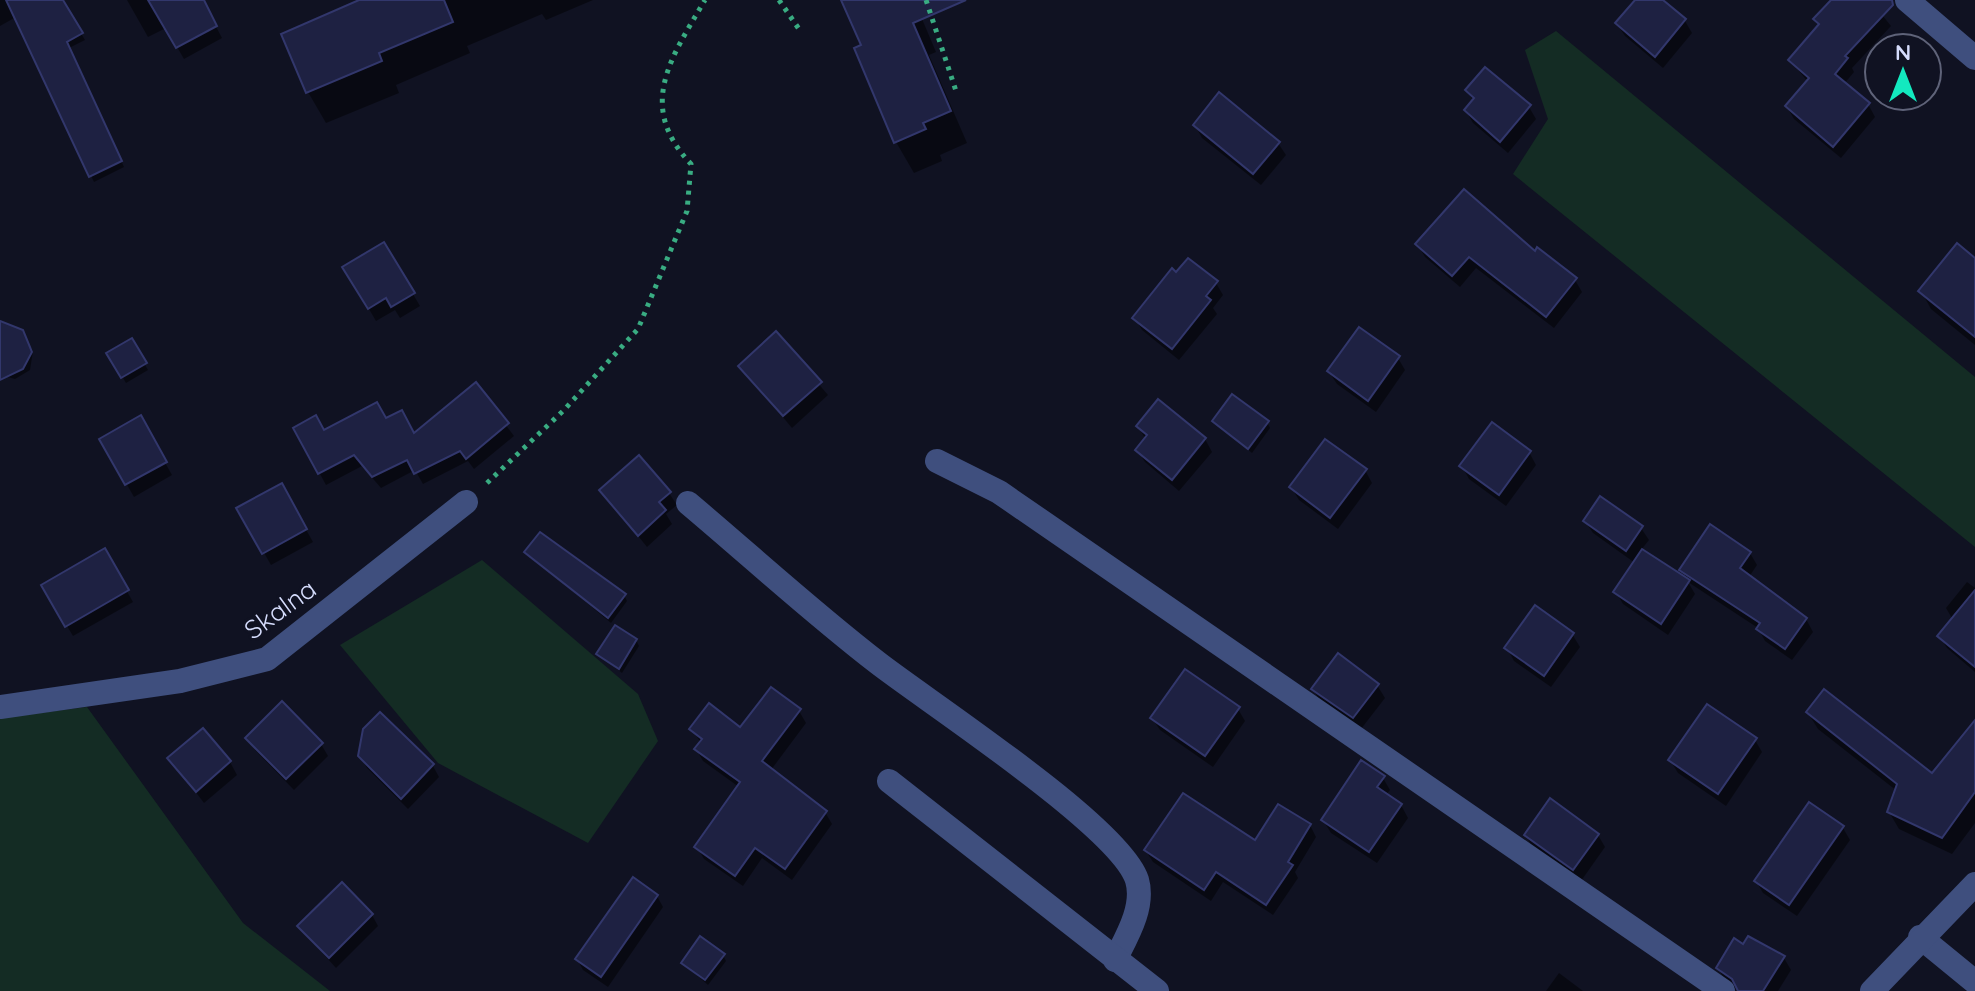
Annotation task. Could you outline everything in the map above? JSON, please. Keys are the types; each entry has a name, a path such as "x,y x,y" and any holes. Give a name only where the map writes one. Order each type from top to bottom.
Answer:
{"street":[{"path":"1907,0 1975,58"},
{"path":"937,461 999,492 1723,991"},
{"name":"Skalna","path":"0,707 180,681 267,659 466,502"},
{"path":"688,503 876,662 1088,819 1123,855 1138,882 1135,919 1115,960"},
{"path":"889,781 1157,991"},
{"path":"1872,991 1920,937 1975,884"},
{"path":"1920,937 1975,982"}],"path":[{"path":"466,502 564,410 638,329 687,211 691,164 672,144 662,120 664,79 673,54 705,0"},
{"path":"779,0 801,32"},
{"path":"926,0 956,91"}],"green space":[{"path":"1556,31 1975,377 1975,547 1513,174 1548,119 1525,50"},
{"path":"482,560 638,694 658,741 588,843 438,763 340,645"},
{"path":"87,707 243,923 330,991 0,991 0,718"}],"building":[{"path":"6,0 63,0 83,33 67,42 122,161 89,177"},
{"path":"148,0 204,0 217,26 176,48"},
{"path":"359,0 444,0 453,22 379,53 382,61 306,93 281,34"},
{"path":"841,0 966,0 913,23 951,111 923,123 926,129 894,143 854,48 861,45"},
{"path":"1635,0 1663,0 1686,19 1655,57 1615,23"},
{"path":"1831,0 1892,0 1893,5 1868,32 1863,32 1863,37 1845,56 1848,58 1835,74 1863,97 1863,111 1833,147 1785,106 1809,78 1788,60 1819,24 1813,19"},
{"path":"1485,67 1531,105 1500,142 1464,110 1474,98 1465,90"},
{"path":"1219,92 1280,142 1253,174 1193,125"},
{"path":"1464,189 1535,251 1537,247 1577,278 1546,317 1469,257 1452,276 1415,244"},
{"path":"384,242 415,293 391,307 386,298 368,309 342,267"},
{"path":"1957,243 1975,258 1975,337 1918,291"},
{"path":"1188,258 1218,281 1206,296 1211,300 1172,349 1132,318 1172,268 1176,272"},
{"path":"0,321 23,330 32,352 23,369 0,380"},
{"path":"1359,327 1400,356 1368,401 1327,371"},
{"path":"776,331 822,382 783,416 738,366"},
{"path":"132,338 147,363 121,378 106,353"},
{"path":"476,382 509,423 466,459 460,451 414,474 407,460 372,477 354,455 318,474 293,428 316,415 324,430 377,402 386,418 402,410 414,433"},
{"path":"1232,394 1269,421 1248,449 1212,421"},
{"path":"1158,399 1206,438 1172,480 1135,450 1147,435 1136,426"},
{"path":"141,415 167,462 125,485 99,439"},
{"path":"1492,422 1531,451 1499,495 1459,466"},
{"path":"1325,439 1367,469 1330,518 1289,487"},
{"path":"639,455 671,492 659,502 666,510 638,536 599,490"},
{"path":"282,483 307,529 262,554 236,508"},
{"path":"1600,496 1643,526 1626,551 1583,521"},
{"path":"1710,524 1751,552 1740,568 1807,618 1785,649 1756,629 1760,623 1679,570"},
{"path":"540,532 626,594 608,618 524,552"},
{"path":"105,548 129,590 65,627 41,585"},
{"path":"1642,549 1690,580 1661,624 1613,592"},
{"path":"1975,590 1975,667 1937,636"},
{"path":"1535,605 1574,633 1544,676 1504,648"},
{"path":"615,625 637,639 619,669 596,654"},
{"path":"1338,653 1379,684 1353,718 1311,689"},
{"path":"1185,669 1240,707 1205,756 1150,718"},
{"path":"771,687 801,709 762,761 827,811 785,869 755,848 735,876 694,847 740,782 694,749 702,739 689,729 709,703 740,727"},
{"path":"1824,689 1932,773 1975,720 1975,792 1942,838 1887,812 1897,784 1806,712"},
{"path":"282,701 323,743 286,779 245,738"},
{"path":"1707,704 1757,738 1718,794 1668,760"},
{"path":"380,712 434,764 401,799 358,756 363,729"},
{"path":"203,728 231,761 196,792 167,758"},
{"path":"1361,760 1385,776 1377,787 1402,804 1369,852 1321,820"},
{"path":"1183,793 1255,840 1278,804 1311,824 1288,862 1293,865 1266,905 1216,872 1204,890 1144,850"},
{"path":"1550,798 1599,834 1573,870 1524,835"},
{"path":"1809,802 1844,826 1789,905 1754,881"},
{"path":"633,877 658,895 601,977 575,959"},
{"path":"342,882 373,914 329,958 297,926"},
{"path":"700,936 725,954 705,980 681,963"},
{"path":"1748,936 1785,956 1763,991 1738,991 1732,979 1716,968 1734,938 1743,944"}]}
